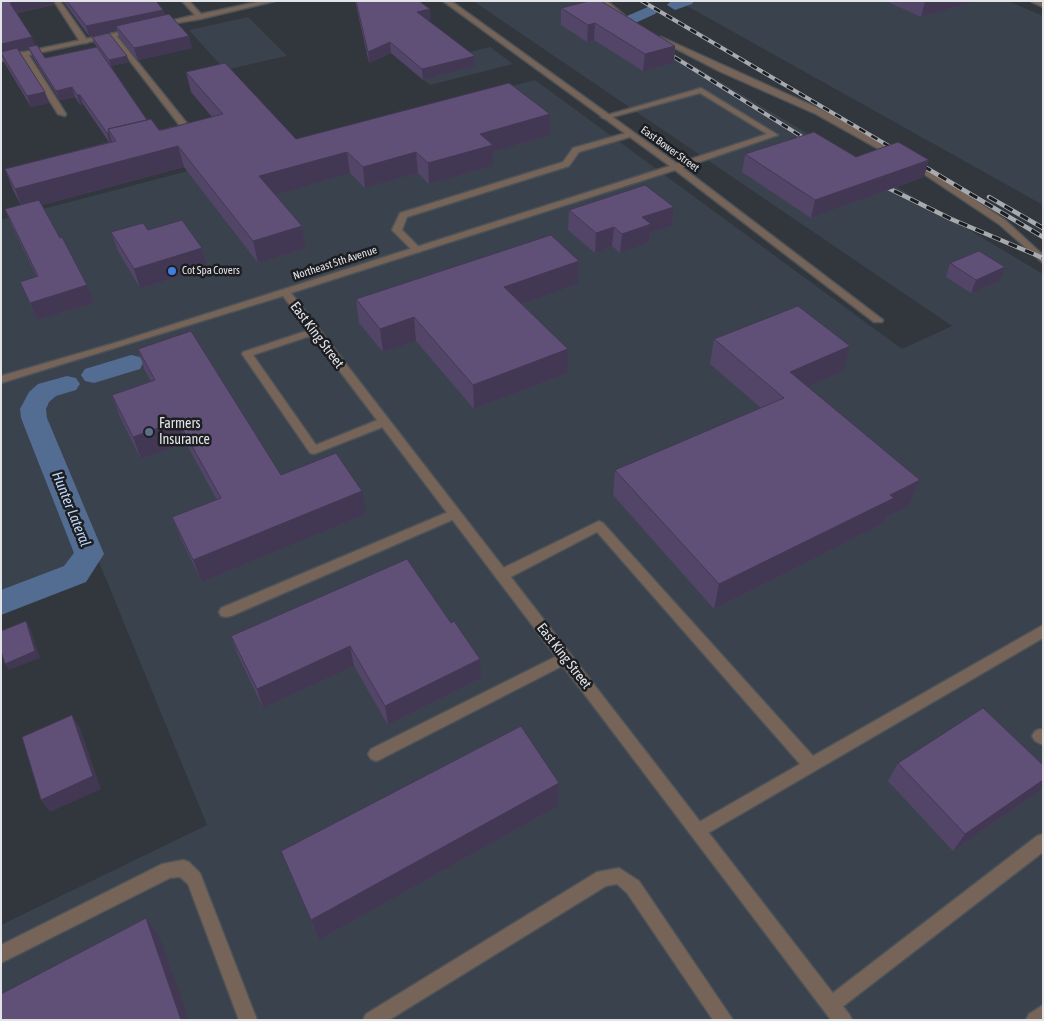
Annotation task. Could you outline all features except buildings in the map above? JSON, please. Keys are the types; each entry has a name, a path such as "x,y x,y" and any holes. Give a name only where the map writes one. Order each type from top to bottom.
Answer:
{"street":[{"path":"56,1 84,41"},
{"path":"185,1 200,17"},
{"path":"152,27 272,1"},
{"name":"East Bower Street","path":"446,1 676,167 878,320"},
{"path":"602,1 629,20"},
{"path":"1034,1 1043,5"},
{"path":"1,59 142,29"},
{"path":"113,35 186,128 167,133"},
{"path":"655,36 722,69 819,112 930,174 1002,222 1043,260"},
{"path":"24,54 62,114"},
{"name":"Northeast 5th Avenue","path":"1,380 417,250 774,135 701,90 605,117"},
{"path":"417,250 397,230 403,215 566,164 576,150 630,134"},
{"name":"East King Street","path":"284,292 843,1020"},
{"path":"314,331 247,354 314,450 384,422"},
{"path":"226,612 455,514"},
{"path":"502,575 599,526 811,765"},
{"path":"698,831 1043,631"},
{"path":"376,754 565,658"},
{"path":"832,1004 1043,842"},
{"path":"1,954 168,870 184,868 194,879 248,1020"},
{"path":"372,1020 602,878 619,876 633,887 724,1020"},
{"path":"1036,1020 1043,1014"}],"shaded area":[{"path":"473,1 585,1 1043,274 1043,1020 1,1020 1,925 207,825 99,562 1,600 1,220 535,80 902,349 952,326"},
{"path":"678,1 1008,1 1043,16 1043,205"},
{"path":"248,17 287,56 225,70 189,30"},
{"path":"490,47 513,64 430,85 408,67"}],"waterway":[{"name":"Hunter Lateral","path":"675,5 687,1"},
{"name":"Hunter Lateral","path":"633,19 650,11"},
{"name":"Hunter Lateral","path":"94,375 131,363"},
{"name":"Hunter Lateral","path":"1,603 75,574 89,554 34,418 33,409 38,398 47,390 67,384"}],"railway":[{"path":"642,1 899,152"},
{"path":"663,50 812,143"},
{"path":"914,161 925,168"},
{"path":"923,166 1043,237"},
{"path":"878,183 951,219 1043,258"},
{"path":"989,197 1043,228"}],"place":[{"name":"Cot Spa Covers","path":"172,271"},
{"name":"Farmers Insurance","path":"149,432"}]}
